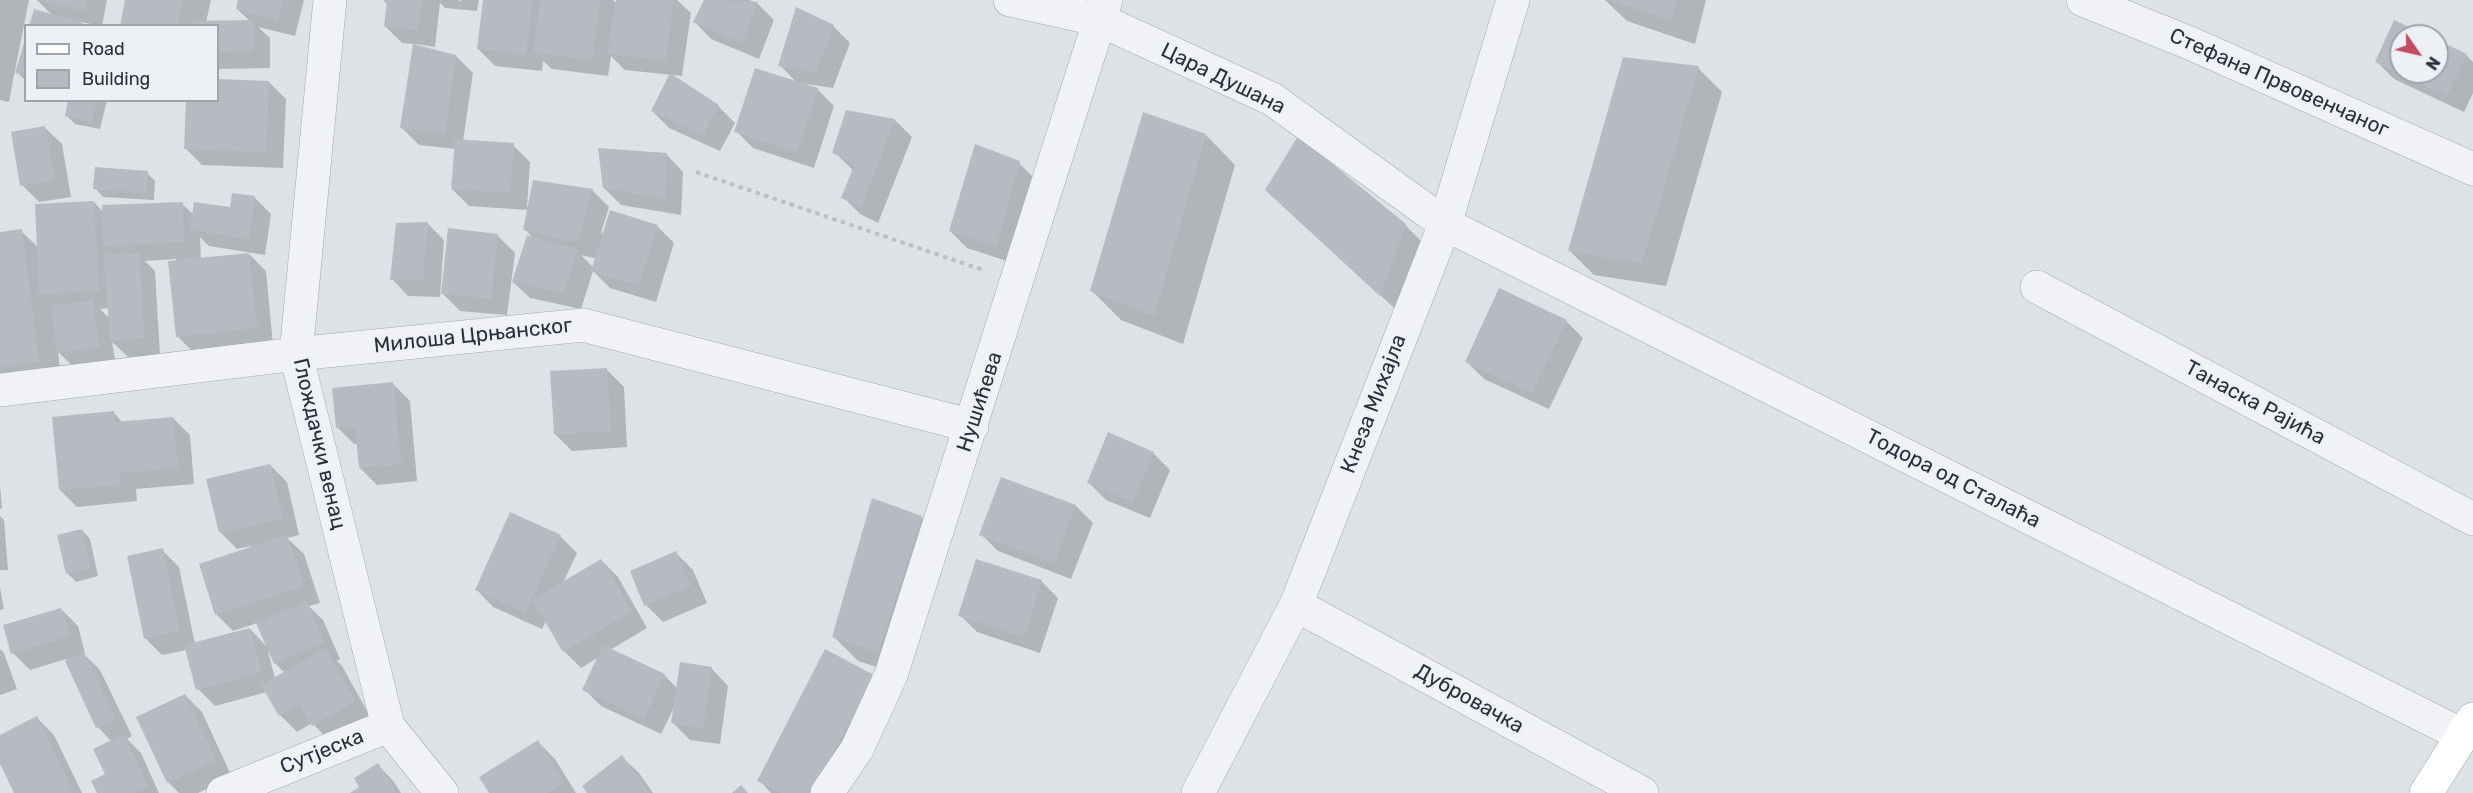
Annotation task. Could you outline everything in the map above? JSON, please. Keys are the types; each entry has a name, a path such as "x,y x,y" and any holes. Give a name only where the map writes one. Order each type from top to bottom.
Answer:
{"main road":[{"path":"2426,793 2468,727"}],"street":[{"name":"Глождачки венац","path":"330,0 296,354 388,726 442,793"},
{"name":"Цара Душана","path":"1010,0 1103,10 1272,99 1445,224"},
{"name":"Кнеза Михајла","path":"1198,793 1296,605 1445,224 1513,0"},
{"name":"Стефана Првовенчаног","path":"2083,0 2192,44 2473,169"},
{"name":"Нушићева","path":"827,793 857,749 891,675 1103,10"},
{"name":"Тодора од Сталаћа","path":"1445,224 2468,727"},
{"name":"Танаска Рајића","path":"2037,287 2473,519"},
{"name":"Милоша Црњанског","path":"0,390 296,354 583,326 972,426"},
{"name":"Дубровачка","path":"1296,605 1642,793"},
{"name":"Сутјеска","path":"223,793 388,726"}],"path":[{"path":"696,172 1017,282"}],"building":[{"path":"39,0 87,0 85,11"},
{"path":"125,0 183,0 178,24 120,24"},
{"path":"238,0 283,0 278,20 236,9"},
{"path":"387,0 422,0 418,30 384,26"},
{"path":"483,0 532,0 526,55 477,49"},
{"path":"540,0 600,0 592,60 533,53"},
{"path":"616,0 674,0 665,60 607,54"},
{"path":"704,0 758,2 742,43 693,22"},
{"path":"1609,0 1676,0 1671,21"},
{"path":"796,7 834,25 816,72 778,66"},
{"path":"34,9 83,23 83,24 30,24"},
{"path":"253,20 254,51 219,52 219,24 192,24 192,21"},
{"path":"2389,31 2389,69 2375,62"},
{"path":"24,43 24,75 15,73"},
{"path":"413,44 456,55 445,134 400,128"},
{"path":"2449,46 2467,54 2447,96 2422,84 2449,84"},
{"path":"1623,57 1699,66 1642,263 1568,251"},
{"path":"755,68 818,88 797,152 734,132"},
{"path":"670,73 719,105 703,135 651,111"},
{"path":"219,79 269,81 266,152 184,149 186,102 219,102"},
{"path":"68,102 97,102 92,122 65,116"},
{"path":"846,110 895,119 861,207 841,198 855,163 832,153"},
{"path":"1143,112 1206,134 1154,316 1090,291"},
{"path":"45,126 55,180 20,186 11,132"},
{"path":"1298,136 1406,224 1380,296 1265,190"},
{"path":"455,139 514,143 510,193 451,189"},
{"path":"975,144 1020,161 996,247 949,231"},
{"path":"598,148 667,153 665,199 603,188"},
{"path":"95,167 148,171 146,192 93,189"},
{"path":"533,180 593,189 577,242 523,230"},
{"path":"232,193 255,196 249,239 190,230 194,202 230,207"},
{"path":"94,201 99,291 39,294 35,204"},
{"path":"183,202 184,242 103,246 102,205"},
{"path":"610,210 658,225 639,286 591,271"},
{"path":"428,222 423,280 390,280 396,223"},
{"path":"448,228 498,234 491,299 441,294"},
{"path":"22,229 39,362 0,367 0,232"},
{"path":"527,235 578,250 564,293 512,282"},
{"path":"139,253 144,338 110,341 104,255"},
{"path":"249,253 257,328 176,337 168,261"},
{"path":"1499,288 1567,320 1532,393 1465,362"},
{"path":"93,300 99,348 57,353 51,306"},
{"path":"607,368 611,431 554,434 550,371"},
{"path":"393,382 401,464 359,468 355,426 336,428 332,388"},
{"path":"114,411 115,422 173,417 178,468 120,473 121,485 59,490 52,417"},
{"path":"1108,432 1154,452 1133,502 1087,483"},
{"path":"270,464 283,518 219,533 206,479"},
{"path":"1001,477 1076,505 1054,563 979,535"},
{"path":"872,498 922,516 878,652 832,637"},
{"path":"510,512 561,535 525,613 475,590"},
{"path":"82,529 91,568 66,574 57,535"},
{"path":"287,535 304,586 215,615 199,564"},
{"path":"163,548 180,631 144,639 127,556"},
{"path":"676,551 691,586 644,606 630,571"},
{"path":"601,559 632,611 563,652 532,600"},
{"path":"976,559 1042,580 1024,637 958,616"},
{"path":"307,601 324,642 274,664 256,623"},
{"path":"61,608 70,636 11,654 3,625"},
{"path":"250,628 262,672 196,690 184,645"},
{"path":"603,645 665,674 644,719 582,690"},
{"path":"326,648 355,701 312,726 300,704 279,716 261,685"},
{"path":"825,649 874,675 812,793 781,793 757,781"},
{"path":"84,652 116,719 96,728 65,661"},
{"path":"680,662 712,667 703,728 671,723"},
{"path":"185,694 216,760 167,783 136,717"},
{"path":"37,716 74,793 14,793 0,764 0,735"},
{"path":"124,734 148,786 133,793 97,793 91,781 105,774 93,749"},
{"path":"538,740 564,783 547,793 489,793 479,777"},
{"path":"622,755 650,793 587,793 582,786"},
{"path":"378,763 397,793 350,793 359,787 354,778"},
{"path":"741,785 748,793 732,793"}]}
